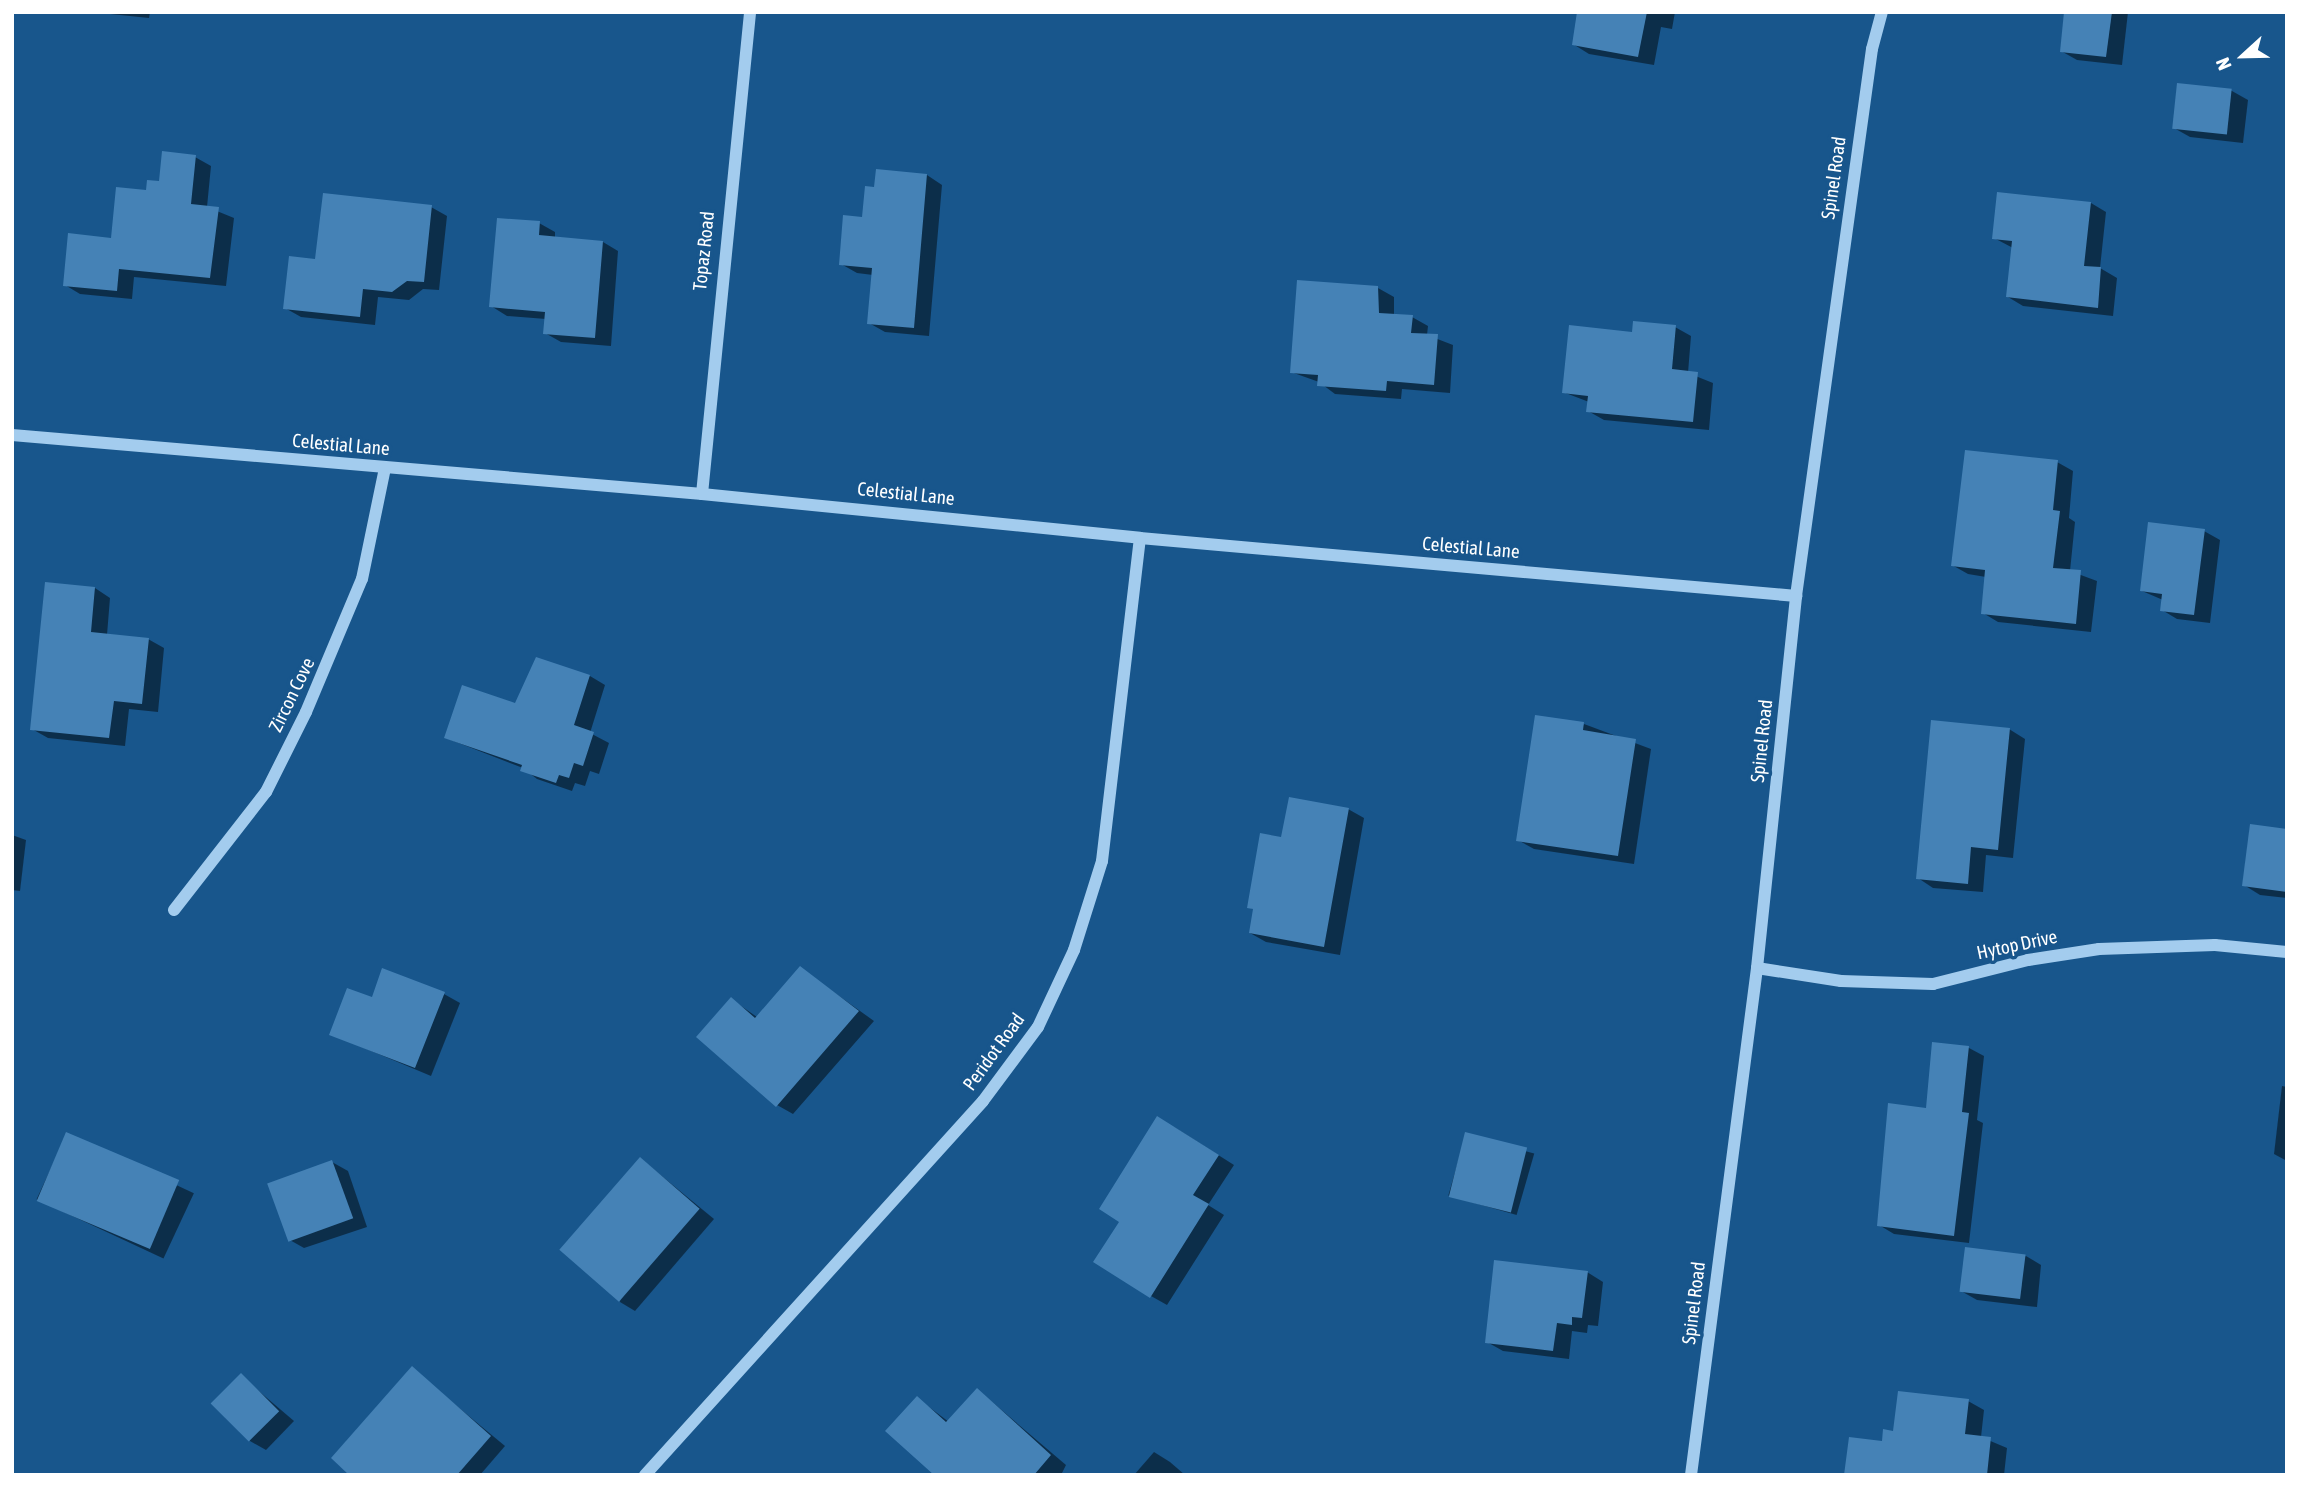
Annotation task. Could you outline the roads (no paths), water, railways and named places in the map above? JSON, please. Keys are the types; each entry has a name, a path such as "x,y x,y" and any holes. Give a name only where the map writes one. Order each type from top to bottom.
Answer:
{"street":[{"name":"Topaz Road","path":"702,494 750,12"},
{"name":"Spinel Road","path":"1690,1475 1757,968 1796,596 1872,49 1882,12"},
{"name":"Celestial Lane","path":"12,435 702,494 1140,538 1796,596"},
{"name":"Zircon Cove","path":"174,910 266,792 306,712 362,579 384,468"},
{"name":"Peridot Road","path":"645,1475 983,1101 1038,1027 1073,950 1102,861 1140,538"},
{"name":"Hytop Drive","path":"1757,968 1841,981 1933,984 2028,960 2099,949 2215,945 2287,952"}]}
